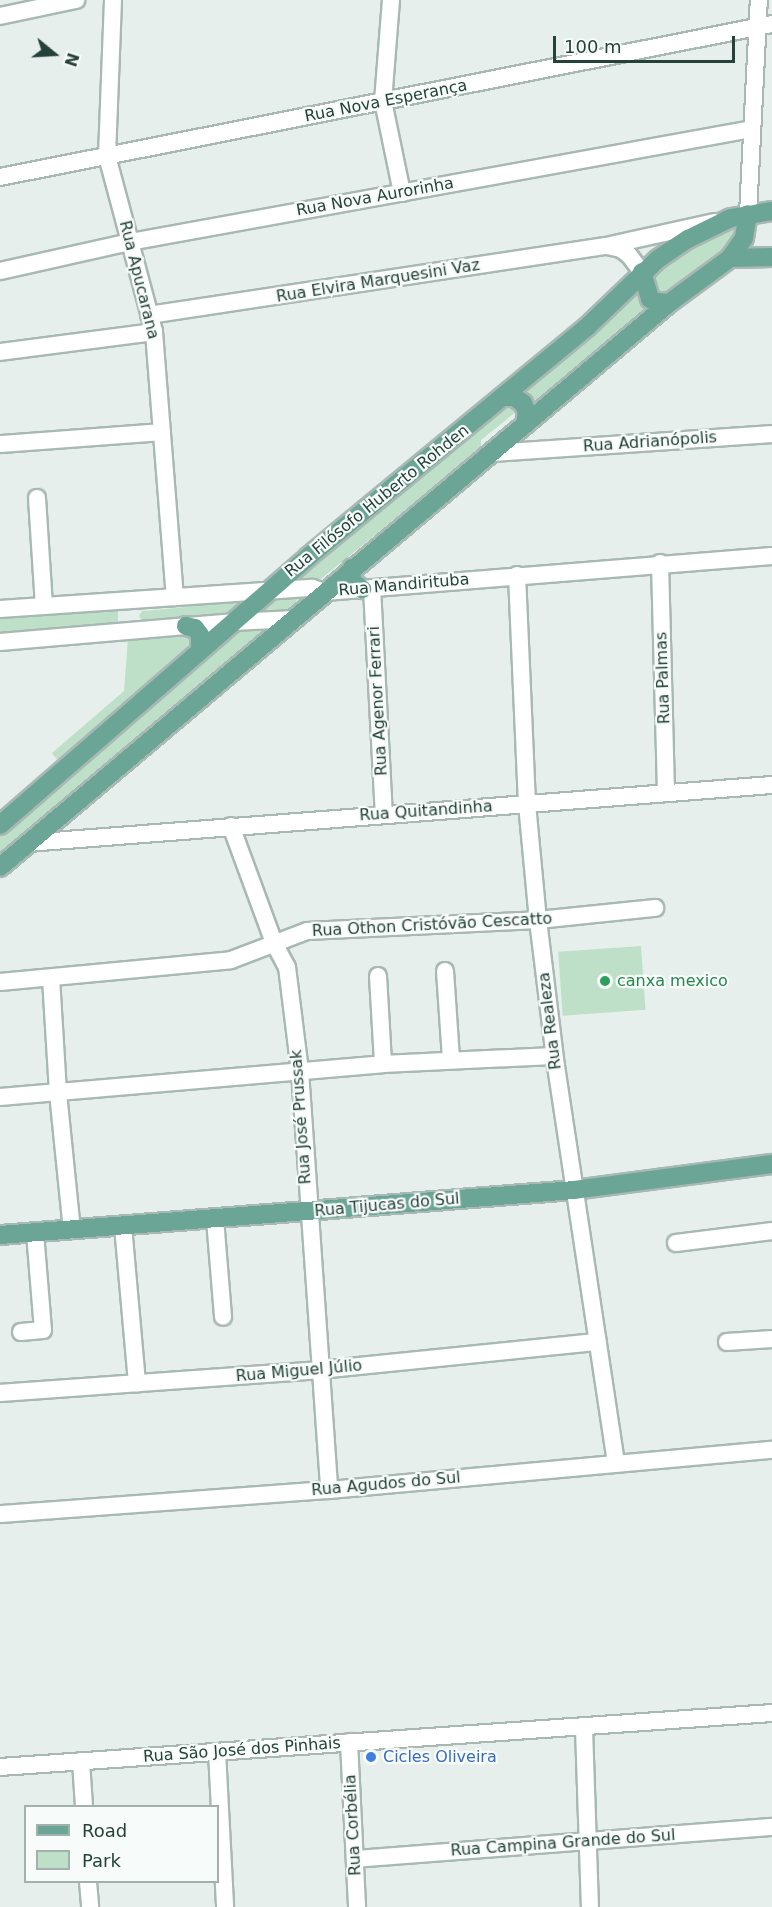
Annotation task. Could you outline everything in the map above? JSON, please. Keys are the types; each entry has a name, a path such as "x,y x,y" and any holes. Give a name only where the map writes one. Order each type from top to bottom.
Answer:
{"main road":[{"name":"Rua Filósofo Huberto Rohden","path":"0,825 268,591 587,327 642,272 688,239 739,216 772,211"},
{"path":"0,867 669,303 730,258 744,238 739,216"},
{"path":"730,258 772,257"},
{"path":"642,272 650,299 669,303"},
{"path":"503,397 514,397 523,403 527,413 523,425"},
{"path":"352,568 351,581 367,588"},
{"path":"186,626 195,628 200,634 200,649"},
{"name":"Rua Tijucas do Sul","path":"0,1235 574,1190 772,1164"}],"street":[{"path":"0,16 76,0"},
{"name":"Rua Apucarana","path":"113,0 107,156 154,332 175,597"},
{"path":"391,0 383,101 402,192"},
{"path":"739,216 765,25 759,0"},
{"name":"Rua Nova Esperança","path":"0,177 765,25"},
{"name":"Rua Nova Aurorinha","path":"0,271 130,242 752,129"},
{"name":"Rua Elvira Marquesini Vaz","path":"149,315 606,246 739,216"},
{"path":"606,246 621,249 630,255 642,272"},
{"path":"0,352 154,332"},
{"path":"523,425 522,442 529,451"},
{"path":"0,444 162,432"},
{"name":"Rua Adrianópolis","path":"492,453 772,434"},
{"path":"37,498 44,606"},
{"name":"Rua Mandirituba","path":"0,609 312,588 325,592 660,563 772,556"},
{"name":"Rua Palmas","path":"660,563 666,793"},
{"name":"Rua Realeza","path":"517,575 527,804 538,920 554,1056 616,1463"},
{"name":"Rua Agenor Ferrari","path":"367,588 384,815"},
{"path":"140,599 131,605 128,615 130,624 142,630"},
{"path":"0,642 232,622 296,619"},
{"name":"Rua Quitandinha","path":"28,843 772,785"},
{"path":"56,819 60,833 80,839"},
{"name":"Rua José Prussak","path":"231,826 274,943 287,967 300,1071 307,1211 329,1490"},
{"name":"Rua Othon Cristóvão Cescatto","path":"0,982 231,960 307,931 538,920 655,908"},
{"path":"445,971 451,1059"},
{"path":"378,976 383,1064"},
{"path":"51,978 58,1093 72,1230"},
{"path":"0,1097 383,1064 451,1059 554,1056"},
{"path":"215,1219 223,1317"},
{"path":"123,1226 137,1383"},
{"path":"676,1243 772,1231"},
{"path":"21,1332 44,1330 35,1233"},
{"path":"727,1342 772,1339"},
{"name":"Rua Miguel Júlio","path":"0,1393 320,1370 598,1342"},
{"name":"Rua Agudos do Sul","path":"0,1514 329,1490 772,1450"},
{"name":"Rua São José dos Pinhais","path":"0,1767 584,1728 772,1713"},
{"path":"584,1728 590,1907"},
{"name":"Rua Corbélia","path":"350,1743 357,1907"},
{"path":"217,1752 225,1907"},
{"path":"81,1761 84,1805"},
{"name":"Rua Campina Grande do Sul","path":"355,1859 772,1827"},
{"path":"88,1883 90,1907"}],"green space":[{"path":"739,226 743,238 667,295 657,293 652,274 684,251 720,231"},
{"path":"631,289 650,308 532,407 521,391"},
{"path":"510,401 516,402 517,411 481,440 481,449 321,579 290,581"},
{"path":"303,595 286,611 254,613 274,596"},
{"path":"245,599 227,613 143,622 139,616 142,611 188,607 193,603"},
{"path":"118,609 118,623 0,637 0,613"},
{"path":"239,625 268,626 0,858 0,835"},
{"path":"190,634 194,641 58,761 52,753 124,691 128,638"},
{"name":"canxa mexico","path":"641,946 645,1010 563,1016 558,952"}],"place":[{"name":"canxa mexico","path":"605,981"},
{"name":"Cicles Oliveira","path":"371,1757"}]}
